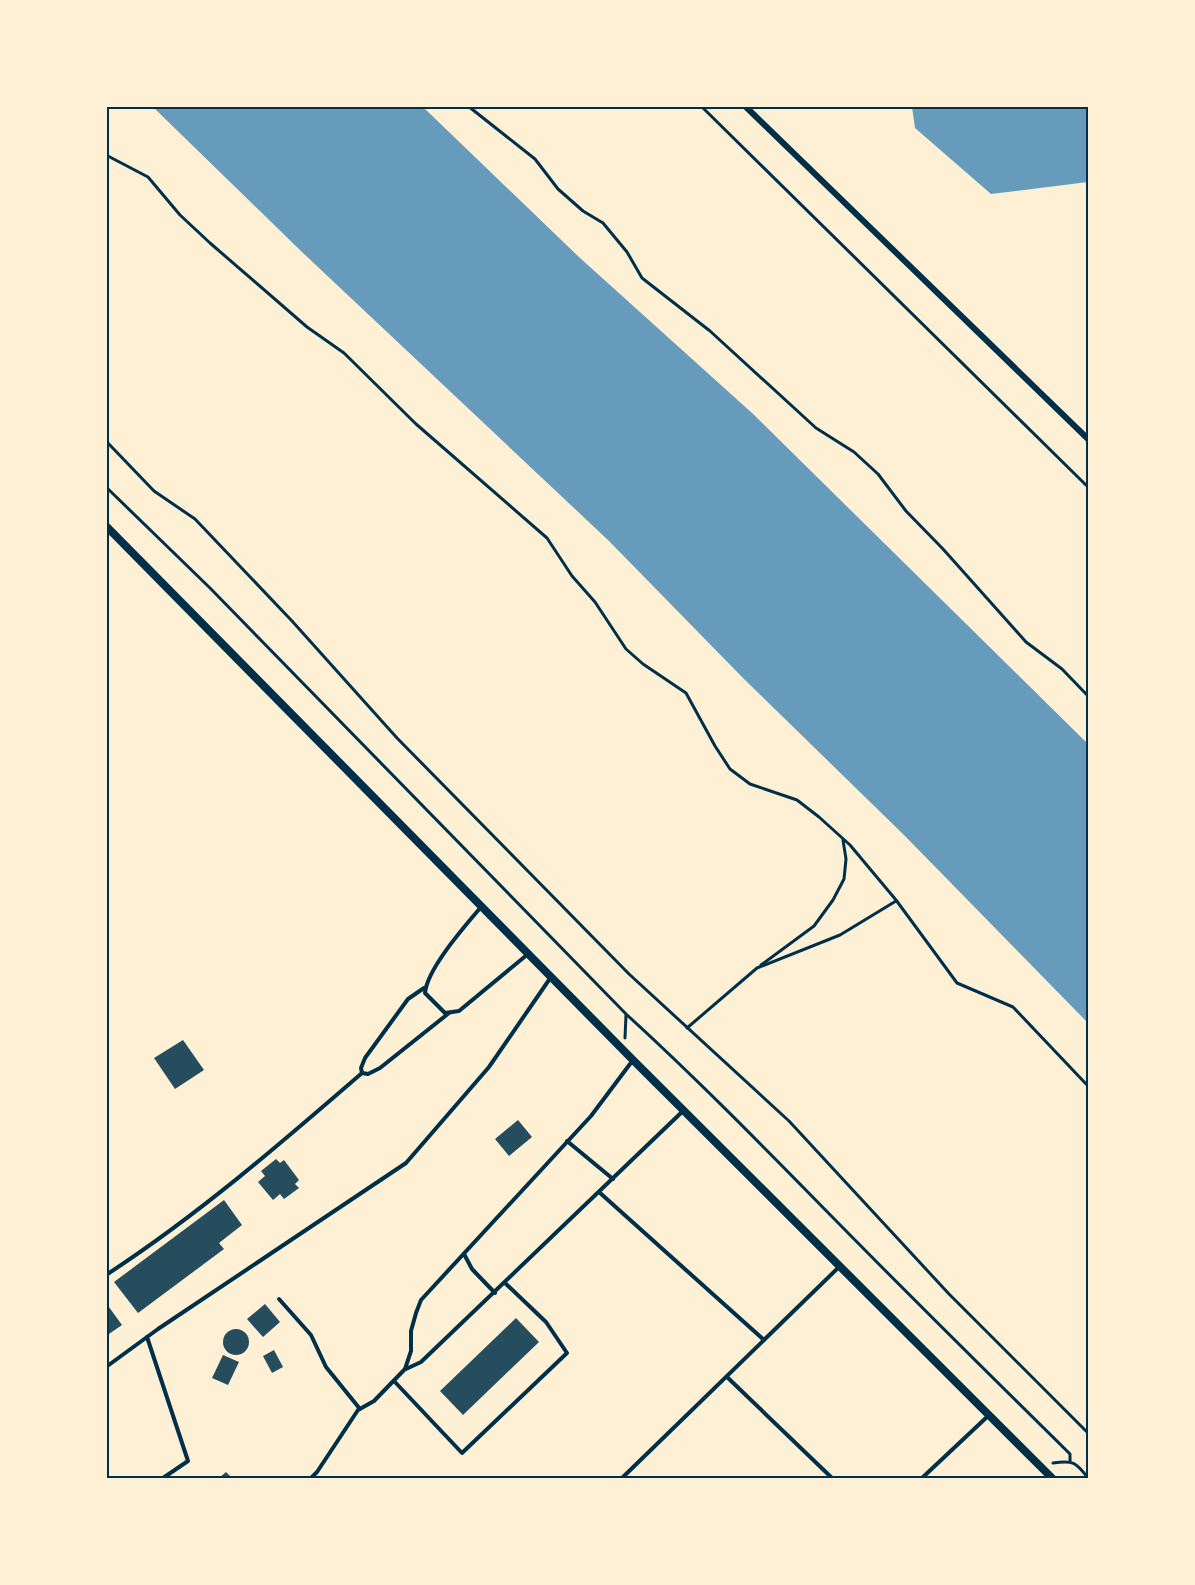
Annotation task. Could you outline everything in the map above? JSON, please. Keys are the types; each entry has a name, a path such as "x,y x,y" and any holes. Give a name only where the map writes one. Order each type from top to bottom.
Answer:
{"street":[{"path":"745,106 1089,439"},
{"path":"106,525 683,1111 1052,1479"}],"lane":[{"path":"481,907 454,939 426,983 425,993 445,1012 459,1011 528,954"},
{"path":"106,1367 406,1163 489,1067 551,977"},
{"path":"362,1073 361,1068 365,1058 408,999 425,987"},
{"path":"362,1073 368,1074 380,1068 450,1012"},
{"path":"405,1369 411,1351 411,1331 422,1300 591,1116 633,1060"},
{"path":"106,1275 158,1242 240,1178 362,1073"},
{"path":"311,1479 348,1423 360,1409 374,1401 405,1369 421,1362 683,1111"},
{"path":"567,1141 613,1179"},
{"path":"599,1192 764,1340"},
{"path":"464,1254 472,1269 495,1293"},
{"path":"622,1479 840,1267"},
{"path":"394,1380 462,1453 567,1353 546,1322 505,1283"},
{"path":"279,1299 310,1335 326,1367 360,1409"},
{"path":"147,1337 188,1461 164,1478"},
{"path":"727,1377 832,1479"},
{"path":"922,1479 989,1415"}],"path":[{"path":"468,106 535,159 558,189 583,211 603,223 627,252 642,278 710,331 816,428 854,453 878,474 906,511 1026,642 1062,669 1089,696"},
{"path":"701,106 1089,487"},
{"path":"106,155 148,177 180,215 202,236 307,327 344,354 424,432 547,538 572,576 595,602 626,648 643,664 686,693 730,769 750,783 797,800 842,838 896,900 957,982 1012,1007 1089,1086"},
{"path":"106,441 154,491 195,519 292,621 397,738 629,974 789,1121 949,1294 1089,1434"},
{"path":"106,487 210,588 626,1014 748,1131 1070,1454 1070,1461"},
{"path":"687,1028 757,968 814,926 833,900 844,879 846,859 842,838"},
{"path":"757,968 840,935 896,900"},
{"path":"620,1047 626,1035 626,1014"},
{"path":"1042,1468 1070,1461 1079,1466 1088,1479"}],"water":[{"path":"153,107 423,107 580,258 752,413 1088,744 1088,1023 905,836 743,678 609,541 302,252"},
{"path":"912,107 1088,107 1088,182 991,194 915,128"}],"building":[{"path":"183,1040 204,1070 175,1089 154,1058"},
{"path":"518,1120 532,1137 509,1156 495,1139"},
{"path":"276,1159 280,1163 284,1160 299,1180 295,1184 299,1188 284,1199 280,1194 273,1200 258,1182 265,1176 261,1171"},
{"path":"224,1200 242,1225 219,1243 224,1249 138,1313 114,1282"},
{"path":"106,1303 122,1325 106,1336"},
{"path":"265,1304 280,1322 263,1337 247,1319"},
{"path":"516,1318 539,1342 463,1415 440,1391"},
{"path":"236,1329 245,1333 249,1342 245,1351 236,1355 227,1351 223,1342 227,1333"},
{"path":"274,1350 283,1367 272,1373 263,1356"},
{"path":"223,1355 239,1362 228,1385 212,1378"},
{"path":"226,1472 232,1478 219,1478"}]}
